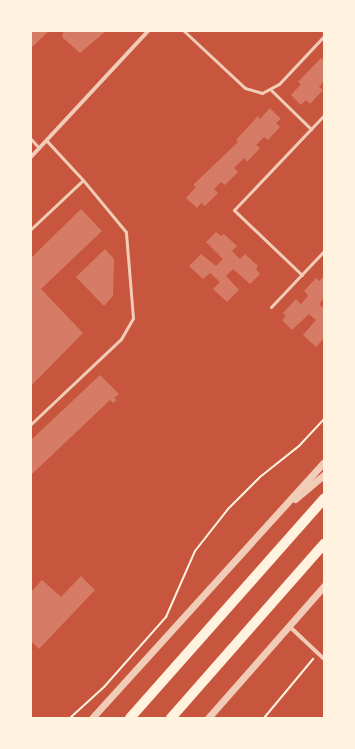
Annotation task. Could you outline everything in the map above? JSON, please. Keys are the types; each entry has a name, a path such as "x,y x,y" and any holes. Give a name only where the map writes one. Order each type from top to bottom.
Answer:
{"highway":[{"path":"130,718 324,499"},
{"path":"171,718 322,547"}],"street":[{"path":"31,157 148,31"},
{"path":"92,718 324,462"},
{"path":"273,518 324,475"},
{"path":"208,718 324,586"},
{"path":"289,626 324,659"}],"lane":[{"path":"184,31 244,88 262,93 271,90 324,36"},
{"path":"271,90 311,128"},
{"path":"302,274 234,210 324,115"},
{"path":"31,139 39,148"},
{"path":"31,424 121,339 133,318 126,232 83,180 46,140"},
{"path":"31,229 83,180"},
{"path":"271,307 324,251"}],"path":[{"path":"70,718 104,687 166,617 195,551 228,509 260,477 299,446 324,419"},
{"path":"264,718 318,653"}],"building":[{"path":"31,31 49,31 31,48"},
{"path":"64,31 106,31 80,53 62,37"},
{"path":"321,58 324,60 324,81 319,87 323,90 310,104 306,100 301,105 291,95 301,84 298,82"},
{"path":"270,108 281,119 276,123 280,127 268,140 264,137 256,145 260,148 247,162 244,158 234,168 238,172 225,185 221,182 214,189 218,193 205,206 201,203 197,208 186,198 196,187 193,185 238,142 236,140 258,116 260,119"},
{"path":"81,209 102,231 41,289 83,333 31,386 31,258"},
{"path":"216,232 221,236 224,234 237,246 232,251 240,259 245,254 258,266 256,269 260,274 250,284 233,269 226,276 239,290 227,302 213,289 220,282 210,273 203,279 189,266 201,254 216,266 223,259 206,242"},
{"path":"105,249 114,259 113,296 104,306 76,277"},
{"path":"324,276 324,298 319,304 324,309 324,338 316,347 303,335 316,320 309,314 292,330 282,320 286,316 283,313 296,299 301,304 308,296 304,291 316,278 319,281"},
{"path":"100,375 119,394 114,398 117,400 113,403 110,400 31,475 31,440"},
{"path":"81,576 95,590 39,649 31,641 31,592 42,580 61,597"}]}
